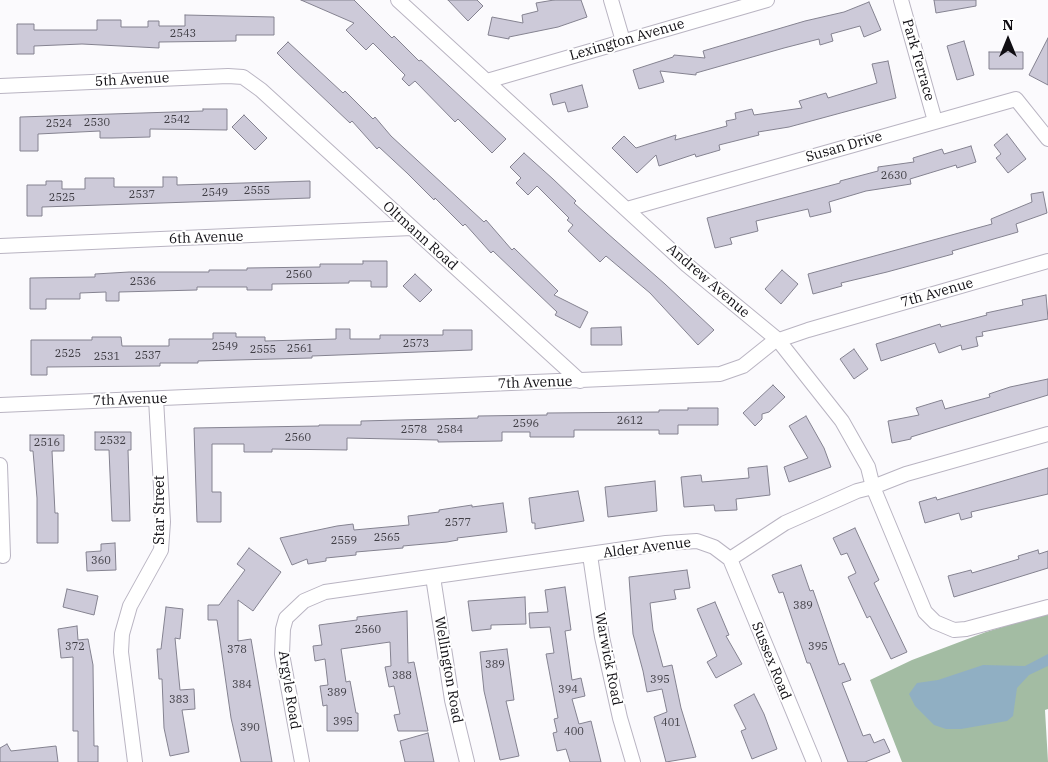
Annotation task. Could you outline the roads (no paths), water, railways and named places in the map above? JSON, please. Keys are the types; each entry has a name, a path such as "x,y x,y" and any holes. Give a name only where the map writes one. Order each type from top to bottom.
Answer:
{"street":[{"name":"Andrew Avenue","path":"398,0 687,265 778,340 842,421 868,467 873,487 925,612 935,622 954,630 966,630 1048,607"},
{"path":"611,0 623,41"},
{"name":"Lexington Avenue","path":"487,81 767,0"},
{"name":"Park Terrace","path":"901,0 935,121"},
{"name":"5th Avenue","path":"0,86 228,76 243,78 261,90"},
{"name":"Oltmann Road","path":"261,90 580,381"},
{"name":"Susan Drive","path":"627,209 1016,99 1047,137"},
{"name":"6th Avenue","path":"0,246 412,228"},
{"name":"7th Avenue","path":"0,405 720,374 742,366 778,340 1048,261"},
{"name":"Star Street","path":"135,762 121,652 122,634 130,606 161,550 163,522 156,399"},
{"path":"730,559 785,523 857,490 873,487 906,474 1048,434"},
{"path":"0,464 3,556"},
{"name":"Alder Avenue","path":"286,618 304,601 325,592 590,555 666,542 697,541 714,547 730,559"},
{"name":"Warwick Road","path":"590,555 602,637 620,718 633,762"},
{"name":"Sussex Road","path":"730,559 814,762"},
{"name":"Wellington Road","path":"433,577 452,700 467,762"},
{"name":"Argyle Road","path":"286,618 283,628 282,654 302,762"}],"water":[{"path":"1048,654 1048,666 1029,675 1017,688 1013,716 1007,721 961,729 946,729 934,725 915,706 909,694 917,683 938,680 983,665 1025,666"}]}
